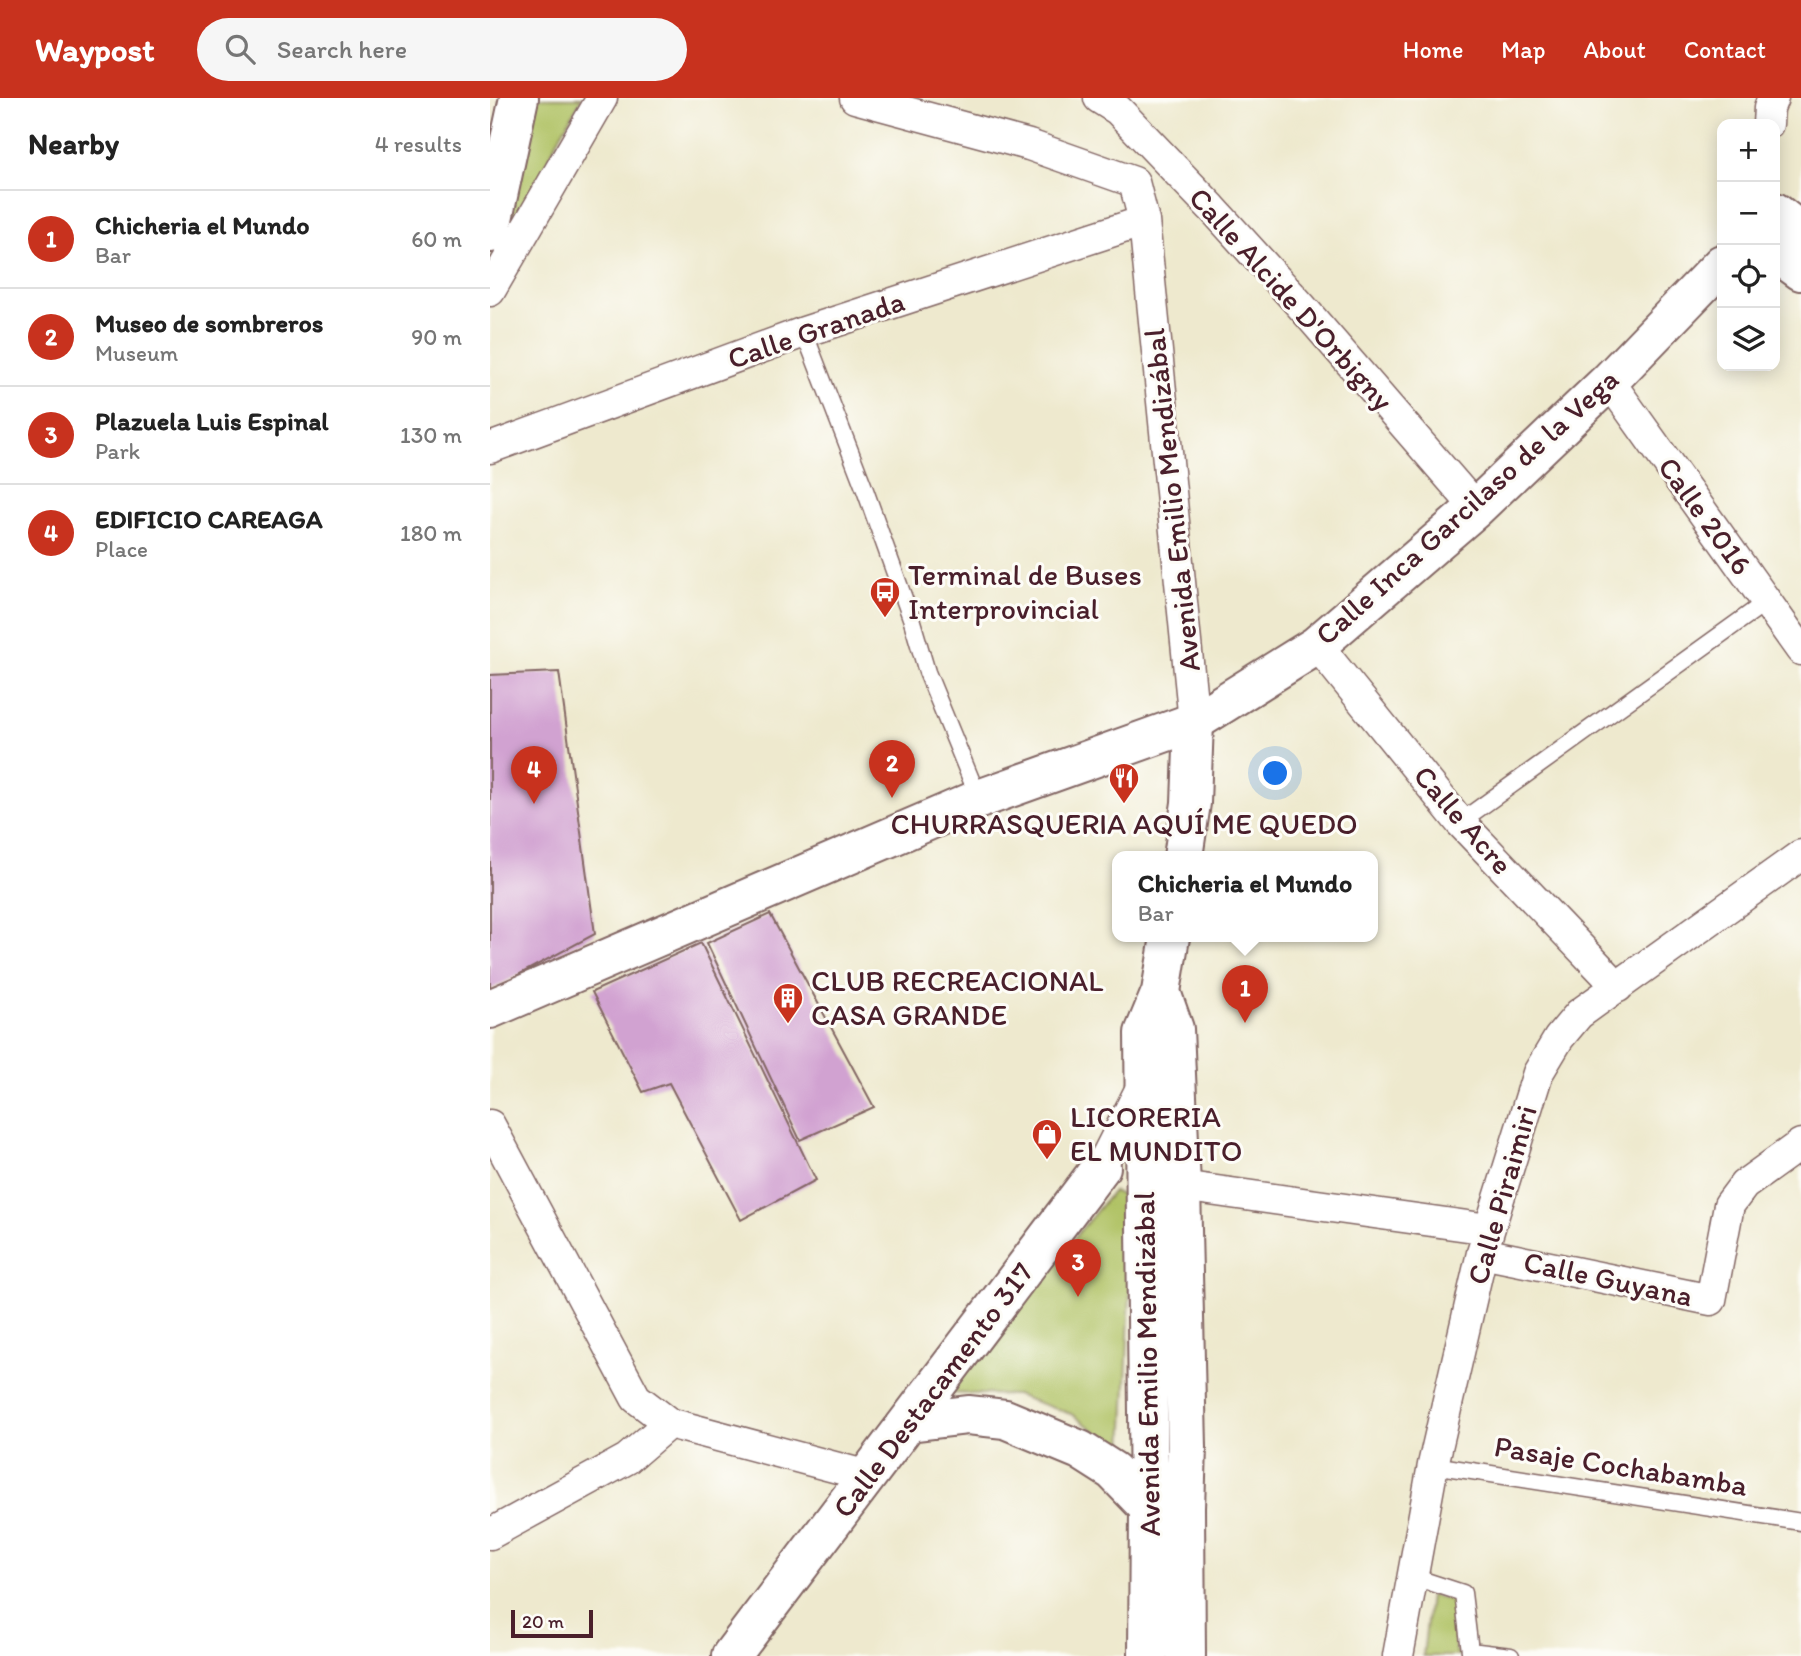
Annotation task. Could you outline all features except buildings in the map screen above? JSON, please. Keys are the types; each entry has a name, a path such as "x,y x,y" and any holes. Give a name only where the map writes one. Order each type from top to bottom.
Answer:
{"main road":[{"path":"490,233 519,98"},
{"path":"1780,216 1801,232"},
{"path":"1780,256 1801,271"},
{"name":"Calle Inca Garcilaso de la Vega","path":"490,1009 979,799 1194,722 1317,645 1476,508 1609,381 1717,269"},
{"name":"Avenida Emilio Mendizábal","path":"1184,851 1191,803 1194,722"},
{"name":"Avenida Emilio Mendizábal","path":"1169,942 1161,992 1144,1033 1145,1080 1167,1508 1186,1656"},
{"name":"Avenida Emilio Mendizábal","path":"1147,1656 1167,1508 1187,1447 1174,1028 1161,992"},
{"name":"Calle Destacamento 317","path":"732,1656 1101,1167"},
{"path":"909,1422 968,1415 1004,1419 1080,1450 1167,1508"}],"street":[{"path":"490,291 603,98"},
{"path":"855,98 1029,145 1135,182 1162,156"},
{"name":"Calle Alcide D'Orbigny","path":"1114,102 1303,307 1476,508"},
{"name":"Avenida Emilio Mendizábal","path":"1135,182 1144,221 1194,722"},
{"name":"Calle Granada","path":"490,447 804,332 1144,221"},
{"name":"Calle 2016","path":"1609,381 1801,650"},
{"name":"Calle Acre","path":"1317,645 1460,821 1618,987"},
{"name":"Calle Piraimiri","path":"1398,1656 1433,1465 1486,1241 1538,1073 1559,1038 1579,1014 1801,855"},
{"name":"Calle Destacamento 317","path":"1101,1167 1145,1080"},
{"path":"490,1125 636,1398 669,1423 868,1476"},
{"name":"Calle Guyana","path":"1181,1186 1486,1241 1711,1300 1729,1205 1744,1185 1801,1144"},
{"path":"490,1534 628,1459 669,1423"}],"lane":[{"path":"804,332 865,490 911,618 927,672 979,799"},
{"path":"1460,821 1766,602"},
{"name":"Pasaje Cochabamba","path":"1433,1465 1801,1522"},
{"path":"1411,1576 1464,1593 1470,1651 1511,1656"}],"green space":[{"path":"525,98 582,98 555,145 501,267 491,261"},
{"path":"1113,1191 1134,1201 1123,1450 1071,1414 1016,1395 946,1393"},
{"path":"1430,1595 1454,1601 1455,1652 1475,1656 1423,1656"}],"place":[{"name":"Terminal de Buses Interprovincial","path":"885,619"},
{"name":"Museo de sombreros","path":"892,798"},
{"name":"EDIFICIO CAREAGA","path":"534,804"},
{"name":"CHURRASQUERIA AQUÍ ME QUEDO","path":"1124,805"},
{"name":"Chicheria el Mundo","path":"1245,1023"},
{"name":"CLUB RECREACIONAL CASA GRANDE","path":"788,1025"},
{"name":"LICORERIA EL MUNDITO","path":"1047,1161"},
{"name":"Plazuela Luis Espinal","path":"1078,1297"}]}
